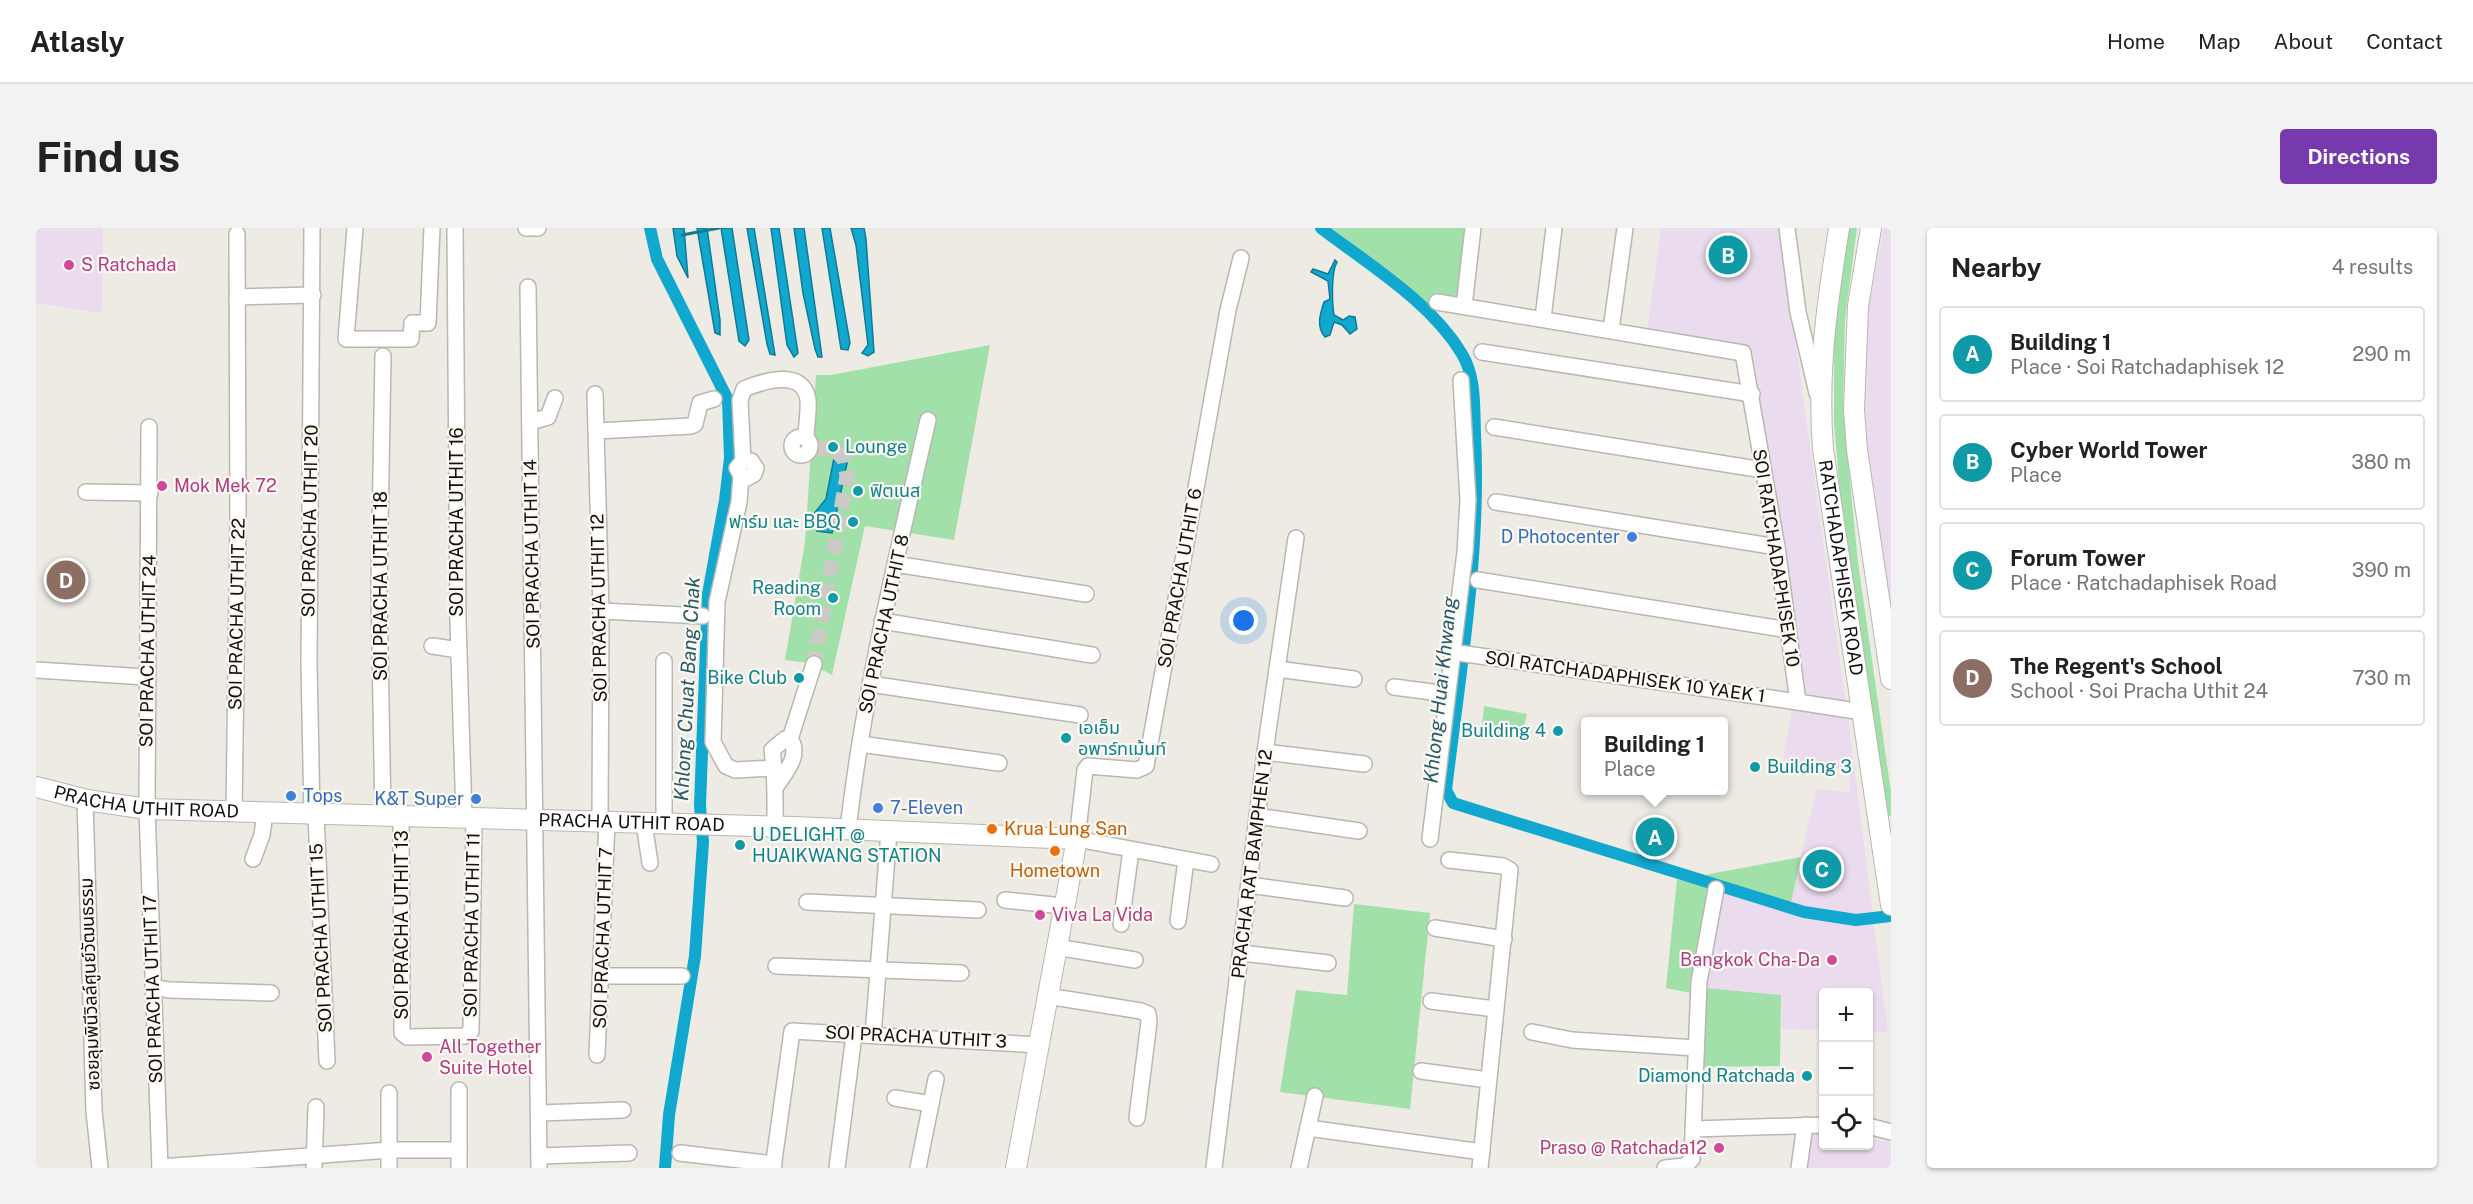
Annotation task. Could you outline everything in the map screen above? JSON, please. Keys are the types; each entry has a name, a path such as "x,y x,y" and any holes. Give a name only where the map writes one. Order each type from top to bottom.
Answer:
{"main road":[{"name":"RATCHADAPHISEK ROAD","path":"1839,228 1827,303 1819,399 1822,449 1891,905"},
{"name":"RATCHADAPHISEK ROAD","path":"1871,228 1858,306 1854,410 1857,450 1891,679"},
{"name":"PRACHA UTHIT ROAD","path":"36,787 85,800 147,809 604,821 1077,839"},
{"path":"1016,1168 1077,839"}],"street":[{"name":"SOI PRACHA UTHIT 20","path":"312,228 309,664 314,814"},
{"path":"355,228 346,339 411,339 412,323 428,323 432,228"},
{"name":"SOI PRACHA UTHIT 16","path":"455,228 459,650 469,818"},
{"path":"526,228 538,228"},
{"path":"1464,306 1473,228"},
{"path":"1544,318 1554,228"},
{"path":"1437,302 1611,330 1625,228"},
{"path":"1787,228 1798,312 1819,399"},
{"name":"SOI PRACHA UTHIT 22","path":"234,813 238,520 237,234"},
{"name":"SOI PRACHA UTHIT 6","path":"1077,839 1085,771 1088,766 1137,770 1146,766 1228,310 1241,258"},
{"name":"SOI PRACHA UTHIT 14","path":"528,287 539,1162"},
{"path":"237,297 313,295"},
{"name":"SOI RATCHADAPHISEK 10","path":"1611,330 1740,351 1746,362 1777,547 1798,702"},
{"path":"1482,352 1752,394"},
{"name":"SOI PRACHA UTHIT 18","path":"383,356 379,589 392,817"},
{"path":"774,768 735,770 726,766 713,742 717,602 739,502 742,468 740,400 744,389 758,383 789,378 801,384 808,398 810,444"},
{"path":"1430,839 1447,694 1458,653 1465,552 1468,495 1461,380"},
{"name":"SOI PRACHA UTHIT 12","path":"596,394 604,821"},
{"path":"530,422 548,417 555,398"},
{"path":"596,431 691,426 695,424 700,403 714,399"},
{"name":"SOI PRACHA UTHIT 8","path":"849,829 870,684 882,621 928,420"},
{"name":"SOI PRACHA UTHIT 24","path":"147,809 149,427"},
{"path":"1494,427 1763,470"},
{"path":"86,492 150,493"},
{"path":"1496,502 1777,547"},
{"name":"PRACHA RAT BAMPHEN 12","path":"1214,1168 1265,752 1296,538"},
{"path":"895,564 1086,594"},
{"path":"1478,580 1788,630"},
{"path":"601,611 703,616"},
{"path":"882,621 1092,655"},
{"path":"432,646 459,650"},
{"name":"SOI RATCHADAPHISEK 10 YAEK 1","path":"1458,653 1798,702"},
{"path":"650,863 664,661"},
{"path":"790,739 814,664"},
{"path":"1277,669 1354,679"},
{"path":"36,670 147,677"},
{"path":"870,684 1080,715"},
{"path":"1394,687 1447,694"},
{"path":"1798,702 1862,712"},
{"path":"775,827 772,750 785,739 790,739"},
{"path":"775,788 795,754 795,745 790,739"},
{"path":"861,744 999,763"},
{"path":"1265,752 1364,764"},
{"name":"ซอยลุมพินีวิลล์ศูนย์วัฒนธรรม","path":"85,800 94,1111 100,1168"},
{"name":"SOI PRACHA UTHIT 17","path":"147,809 160,1167"},
{"path":"253,859 262,835 265,813"},
{"name":"SOI PRACHA UTHIT 15","path":"314,814 327,1061"},
{"path":"1257,816 1359,831"},
{"name":"SOI PRACHA UTHIT 13","path":"392,817 402,1033 407,1036 465,1036 471,1031"},
{"name":"SOI PRACHA UTHIT 11","path":"469,818 471,1031"},
{"name":"SOI PRACHA UTHIT 7","path":"597,1055 602,976 604,821"},
{"path":"873,1035 889,831"},
{"path":"1077,839 1211,864"},
{"path":"1121,924 1131,850"},
{"path":"1178,921 1186,860"},
{"path":"1449,860 1503,866 1510,870 1480,1168"},
{"path":"1249,885 1346,898"},
{"path":"1665,1168 1690,1164 1699,982 1716,890"},
{"path":"1005,900 1063,906"},
{"path":"807,902 978,910"},
{"path":"1435,928 1504,939"},
{"path":"1056,947 1135,960"},
{"path":"1241,953 1328,963"},
{"path":"776,966 961,973"},
{"path":"602,976 682,976"},
{"path":"153,987 169,990 271,993"},
{"path":"1047,996 1148,1014 1149,1022 1137,1118"},
{"path":"1431,1001 1495,1009"},
{"name":"SOI PRACHA UTHIT 3","path":"773,1166 792,1031 1039,1045"},
{"path":"1533,1032 1572,1040 1696,1048"},
{"path":"837,1168 854,1035"},
{"path":"1421,1071 1488,1080"},
{"path":"918,1168 936,1079"},
{"path":"459,1090 459,1168"},
{"path":"389,1093 389,1168"},
{"path":"1299,1168 1315,1095"},
{"path":"895,1098 931,1104"},
{"path":"314,1162 316,1107"},
{"path":"540,1113 623,1110"},
{"path":"1799,1168 1805,1125"},
{"path":"1693,1129 1819,1125"},
{"path":"1873,1127 1891,1132"},
{"path":"1308,1128 1482,1152"},
{"path":"160,1167 314,1162 390,1150 459,1150"},
{"path":"539,1162 629,1153"},
{"path":"680,1153 773,1166"}],"shaded area":[{"name":"S Ratchada","path":"36,228 103,228 102,313 36,303"},
{"path":"1661,228 1783,228 1793,324 1849,727 1888,1032 1873,1032 1873,988 1819,988 1819,1030 1782,1029 1781,995 1693,987 1715,879 1790,901 1817,789 1850,793 1849,770 1783,759 1792,709 1809,709 1752,348 1647,333"},
{"path":"1884,228 1891,228 1891,656 1872,529 1859,376 1864,333"},
{"path":"1810,1132 1819,1133 1819,1150 1873,1150 1873,1140 1891,1142 1891,1168 1802,1168"}],"green space":[{"path":"1332,228 1468,228 1458,312 1431,307"},
{"path":"1849,228 1857,228 1845,319 1843,410 1858,563 1891,792 1891,816 1886,816 1843,525 1834,424 1834,334"},
{"path":"990,345 954,540 865,526 832,675 809,663 785,660 805,542 816,375 831,375"},
{"path":"1484,706 1527,714 1521,739 1481,733"},
{"path":"1801,857 1791,902 1704,875"},
{"path":"1677,879 1713,888 1691,993 1666,988"},
{"path":"1354,904 1430,913 1410,1109 1280,1092 1296,990 1347,995"},
{"path":"1706,988 1781,995 1780,1066 1703,1067"}],"water":[{"path":"673,228 684,228 688,278 677,256"},
{"path":"697,228 707,228 720,320 720,335 715,333"},
{"path":"721,228 732,228 749,340 745,346 739,341"},
{"path":"747,228 754,228 775,355 770,354 767,344"},
{"path":"771,228 779,228 798,353 794,357 787,345"},
{"path":"794,228 804,228 822,357 818,357 815,349 803,293"},
{"path":"822,228 830,228 850,343 848,350 841,349"},
{"path":"851,228 864,228 866,239 874,352 868,356 862,353 868,345 856,245"},
{"path":"1335,260 1337,262 1332,295 1334,315 1343,320 1349,316 1355,317 1357,329 1350,334 1342,325 1334,322 1330,335 1325,337 1320,329 1320,320 1324,302 1330,299 1328,281 1311,272 1313,269 1328,274"},
{"path":"834,458 848,459 832,533 817,531 818,521 812,516 826,499"}],"waterway":[{"name":"Khlong Chuat Bang Chak","path":"650,228 657,259 728,400 730,458 708,594 700,805 703,842 695,956 669,1115 665,1168"},
{"path":"682,235 719,228"},
{"name":"Khlong Huai Khwang","path":"1321,228 1398,285 1433,317 1462,354 1470,372 1475,413 1475,523 1468,612 1446,790 1453,803 1804,912 1856,920 1891,916"}],"tunnel":[{"path":"814,448 834,449 844,459 847,476 814,664"}],"place":[{"name":"Cyber World Tower","path":"1728,255"},
{"name":"S Ratchada","path":"69,265"},
{"name":"Lounge","path":"833,447"},
{"name":"Mok Mek 72","path":"162,486"},
{"name":"ฟิตเนส","path":"858,491"},
{"name":"ฟาร์ม และ BBQ","path":"853,522"},
{"name":"D Photocenter","path":"1632,537"},
{"name":"The Regent's School","path":"66,580"},
{"name":"Reading Room","path":"833,598"},
{"name":"Bike Club","path":"799,678"},
{"name":"Building 4","path":"1558,731"},
{"name":"เอเอ็ม อพาร์ทเม้นท์","path":"1066,738"},
{"name":"Building 3","path":"1755,767"},
{"name":"Tops","path":"291,796"},
{"name":"K&T Super","path":"476,799"},
{"name":"7-Eleven","path":"878,808"},
{"name":"Krua Lung San","path":"992,829"},
{"name":"Building 1","path":"1655,837"},
{"name":"U DELIGHT @ HUAIKWANG STATION","path":"740,845"},
{"name":"Hometown","path":"1055,851"},
{"name":"Forum Tower","path":"1822,869"},
{"name":"Viva La Vida","path":"1040,915"},
{"name":"Bangkok Cha-Da","path":"1832,960"},
{"name":"All Together Suite Hotel","path":"427,1057"},
{"name":"Diamond Ratchada","path":"1807,1076"},
{"name":"Praso @ Ratchada12","path":"1719,1148"}]}
